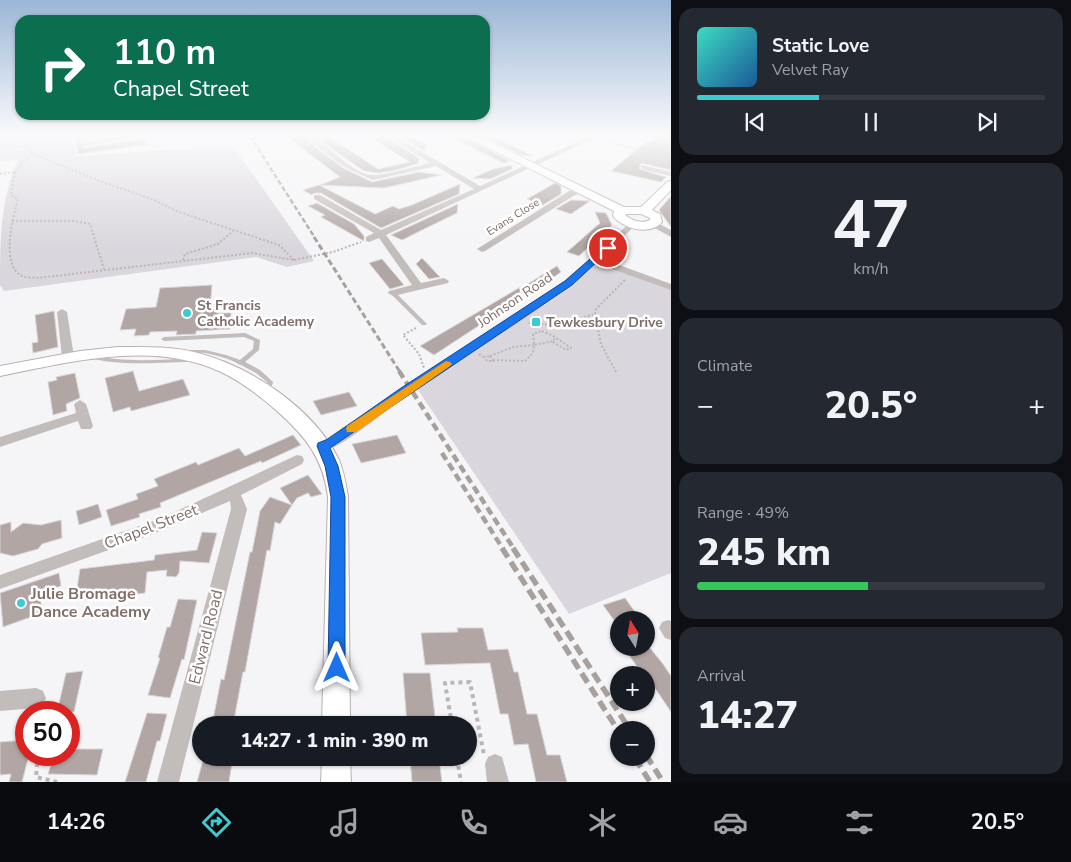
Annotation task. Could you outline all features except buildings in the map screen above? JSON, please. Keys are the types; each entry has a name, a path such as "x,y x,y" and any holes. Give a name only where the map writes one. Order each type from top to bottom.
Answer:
{"main road":[{"path":"547,172 623,211 635,209 644,211 656,218 656,222 644,226 632,224 620,218 619,214 623,211"},
{"path":"644,211 671,184"},
{"path":"0,371 85,354 164,346 226,368 247,378 268,392 323,446 332,466 338,497 336,716"},
{"path":"336,766 336,782"}],"street":[{"path":"358,172 373,178 401,172"},
{"path":"451,172 480,189"},
{"path":"369,239 513,172"},
{"name":"Evans Close","path":"482,249 572,194 582,190"},
{"path":"327,194 312,198 380,233 418,287"},
{"name":"Johnson Road","path":"323,446 332,442 406,390 568,283 596,260 632,224"},
{"path":"654,224 671,234"},
{"path":"596,260 671,288"},
{"path":"393,293 444,282"},
{"path":"62,312 68,357"},
{"path":"0,442 83,415"},
{"name":"Chapel Street","path":"0,582 40,565 149,530 233,494 297,460"},
{"name":"Edward Road","path":"168,782 239,509 238,502 233,494"},
{"path":"0,701 36,698"}],"lane":[{"path":"393,293 424,324"},
{"path":"164,346 245,335 257,340 256,350 240,363"},
{"path":"164,346 207,351 240,363 264,376 270,382 268,392"},
{"path":"85,354 92,358 169,362 201,359"}],"path":[{"path":"15,172 10,195 18,199 6,250 16,272 23,276 38,278 252,253 294,260 333,252 369,239"},
{"path":"79,172 152,199 176,211 279,245 294,260"},
{"path":"12,221 74,221 90,224 104,269"},
{"path":"183,260 186,254 202,251 218,244 230,236 233,231"},
{"path":"616,372 611,366 596,330 595,314 596,309 601,303 632,274"},
{"path":"515,318 541,326 567,323 595,314"},
{"path":"424,324 403,335 419,354 428,376"},
{"path":"541,326 542,331"},
{"path":"469,349 484,357 487,362 493,360 514,362 526,360 535,351 535,345 533,334 542,331 549,333 571,348 566,350 553,342 535,345 510,348 484,357"},
{"path":"553,342 555,337"},
{"path":"490,356 493,360"},
{"path":"450,716 445,683 470,682 477,716"},
{"path":"477,717 486,763 497,773"},
{"path":"37,766 36,777 57,782"},
{"path":"458,766 461,782"}],"shaded area":[{"path":"13,172 252,172 314,261 287,267 256,257 4,291 0,285 2,221"},
{"path":"597,261 671,289 671,573 569,614 416,387 573,283"}],"railway":[{"path":"273,172 315,238"},
{"path":"314,237 400,372"},
{"path":"399,371 514,549"},
{"path":"442,453 503,549"},
{"path":"502,548 612,721"},
{"path":"513,548 624,721"},
{"path":"640,766 650,782"},
{"path":"653,766 663,782"}],"slow traffic":[{"path":"352,429 446,364"}],"place":[{"name":"St Francis Catholic Academy","path":"187,313"},
{"name":"Tewkesbury Drive","path":"536,322"},
{"name":"Julie Bromage Dance Academy","path":"21,603"}],"route":[{"path":"337,668 338,497 332,466 323,446 332,442 406,390 568,283 608,248"}]}
